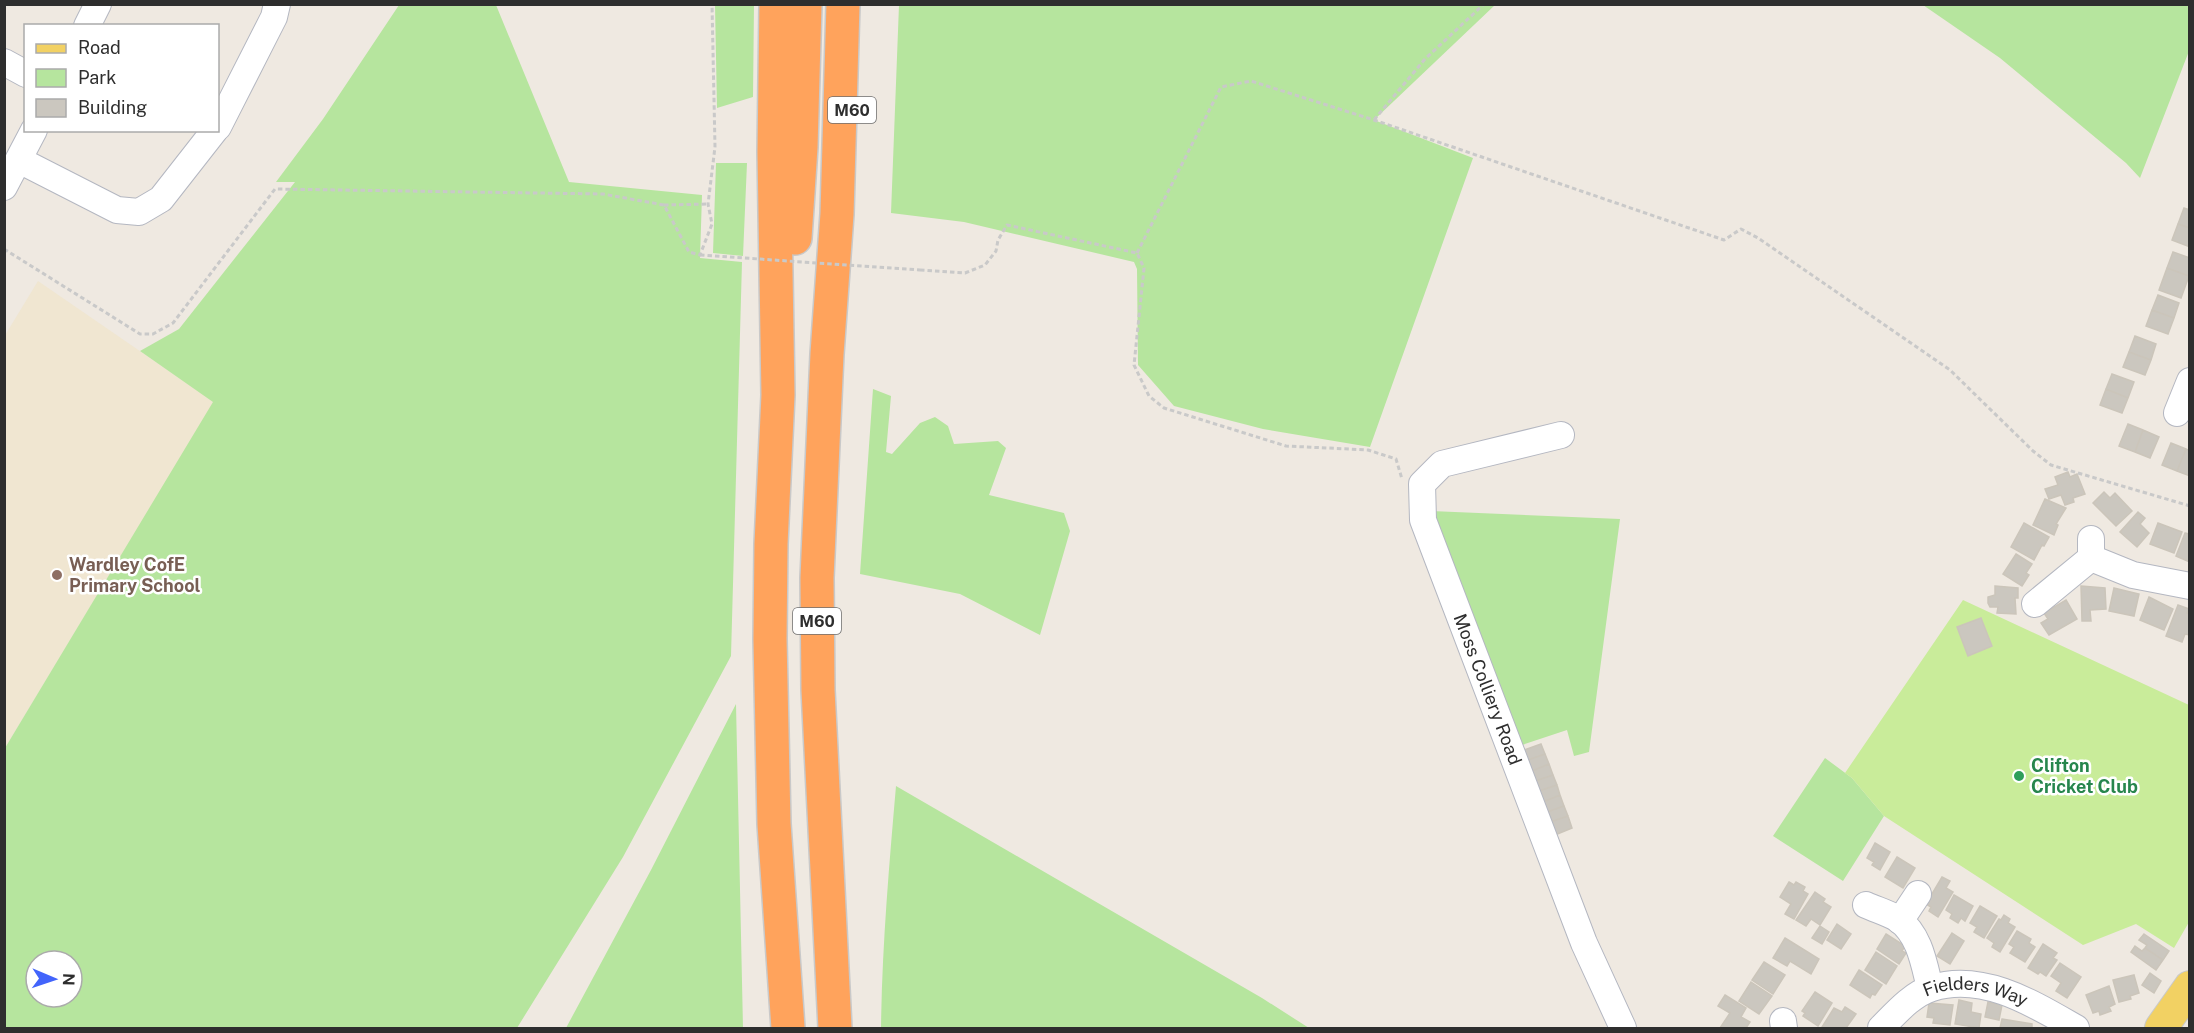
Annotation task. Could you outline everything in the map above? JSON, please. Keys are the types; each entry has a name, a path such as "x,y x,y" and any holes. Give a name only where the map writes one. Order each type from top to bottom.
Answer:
{"highway":[{"name":"M60","path":"777,4 774,152 778,395"},
{"name":"M60","path":"788,1029 774,824 770,639 771,544 778,395 800,169 805,4"},
{"name":"M60","path":"835,1029 818,702 817,578 827,354 837,214 843,4"},
{"name":"M60","path":"837,214 860,60 863,4"}],"main road":[{"path":"2161,1029 2186,1000"}],"street":[{"path":"88,24 98,4"},
{"path":"219,123 274,17 277,4"},
{"path":"4,62 24,73"},
{"path":"4,187 33,132"},
{"path":"20,160 117,210 139,212 161,199 214,132"},
{"path":"2177,413 2190,381"},
{"name":"Moss Colliery Road","path":"1561,435 1442,464 1422,484 1423,520 1584,943 1623,1029"},
{"path":"2035,604 2091,549 2133,575 2190,586"},
{"path":"1900,921 1918,894"},
{"path":"1866,905 1900,921 1913,936 1921,950 1930,988"},
{"name":"Fielders Way","path":"1881,1029 1907,1003 1930,988 1951,985 1990,988 2032,1003 2066,1026"}],"path":[{"path":"700,255 712,224 708,204 715,147 712,4"},
{"path":"1374,120 1425,59 1484,4"},
{"path":"1137,253 1221,87 1251,81 1374,120 1724,240 1741,229 1758,238 1950,370 2032,451 2051,465 2190,506"},
{"path":"4,249 140,334 153,334 173,323 275,189 603,194 664,205 708,204"},
{"path":"664,205 689,252 700,255 965,273 985,265 996,251 998,240 1007,225 1137,253"},
{"path":"1137,253 1144,268 1134,365 1149,396 1164,408 1286,446 1368,450 1396,459 1403,481"}],"shaded area":[{"name":"Wardley CofE Primary School","path":"38,281 214,402 5,748 4,337"}],"green space":[{"path":"399,5 496,5 569,182 702,195 700,258 742,262 731,656 623,857 517,1028 5,1028 5,748 213,402 140,351 179,329 295,182 276,182 323,119"},
{"path":"715,5 754,5 753,97 717,108"},
{"path":"899,5 1495,5 1374,120 1473,158 1370,447 1263,429 1174,406 1138,365 1137,269 1134,262 964,222 891,213"},
{"path":"1923,5 2189,5 2189,51 2140,178 2126,163 2000,58"},
{"path":"716,163 747,163 743,256 713,253"},
{"path":"873,389 891,396 886,452 892,454 920,423 935,417 948,426 954,444 998,441 1006,448 989,495 1064,513 1070,531 1040,635 960,594 860,574"},
{"path":"1431,511 1620,519 1589,752 1574,756 1567,730 1513,748"},
{"name":"Clifton Cricket Club","path":"1963,600 2189,705 2189,922 2174,948 2136,924 2083,945 1884,816 1852,778 1845,773"},
{"path":"736,704 743,1028 566,1028 651,870"},
{"path":"1825,758 1852,778 1884,816 1843,881 1773,836"},
{"path":"896,786 1262,998 1309,1028 881,1028 884,937"}],"building":[{"path":"2184,208 2190,210 2190,228 2178,224"},
{"path":"2178,224 2190,228 2190,247 2172,240"},
{"path":"2173,252 2190,258 2189,276 2167,268"},
{"path":"2167,268 2189,276 2181,298 2159,290"},
{"path":"2158,295 2179,303 2174,318 2152,310"},
{"path":"2152,310 2174,318 2168,334 2146,326"},
{"path":"2135,336 2156,344 2151,360 2129,352"},
{"path":"2129,352 2151,360 2145,375 2123,367"},
{"path":"2112,374 2134,382 2128,398 2106,389"},
{"path":"2106,389 2128,398 2122,413 2100,405"},
{"path":"2128,424 2143,430 2135,452 2119,446"},
{"path":"2143,430 2159,437 2150,458 2135,452"},
{"path":"2171,443 2186,449 2177,471 2162,465"},
{"path":"2186,449 2190,451 2190,476 2177,471"},
{"path":"2068,472 2070,477 2077,474 2085,494 2073,498 2074,502 2065,505 2061,495 2049,499 2045,489 2058,485 2055,477"},
{"path":"2104,492 2110,498 2115,493 2132,511 2116,526 2093,503"},
{"path":"2045,499 2066,508 2056,524 2058,525 2054,535 2033,525"},
{"path":"2138,512 2145,518 2140,524 2149,533 2137,547 2120,532"},
{"path":"2024,523 2049,537 2034,560 2011,547"},
{"path":"2158,523 2182,532 2174,553 2150,544"},
{"path":"2185,533 2190,534 2190,562 2176,556"},
{"path":"2016,554 2032,564 2026,573 2029,575 2022,586 2003,574"},
{"path":"1995,586 2018,588 2018,598 2015,598 2016,614 1997,613 1998,607 1990,607 1988,597 1995,595"},
{"path":"2081,586 2105,588 2106,609 2090,610 2091,621 2082,621"},
{"path":"2114,588 2139,594 2134,616 2109,611"},
{"path":"2149,597 2173,609 2164,630 2140,620"},
{"path":"2066,600 2077,619 2049,635 2041,623 2048,619 2044,613"},
{"path":"2178,605 2189,609 2187,613 2190,614 2190,635 2185,634 2182,642 2166,636"},
{"path":"1981,618 1992,646 1968,656 1957,627"},
{"path":"1541,744 1545,754 1528,760 1524,750"},
{"path":"1545,754 1549,764 1532,771 1528,760"},
{"path":"1549,764 1553,775 1535,781 1532,771"},
{"path":"1553,775 1557,785 1539,791 1535,781"},
{"path":"1557,785 1560,795 1543,802 1539,791"},
{"path":"1560,795 1564,806 1547,812 1543,802"},
{"path":"1564,806 1568,816 1550,822 1547,812"},
{"path":"1568,816 1572,828 1555,835 1550,822"},
{"path":"1875,843 1890,852 1880,870 1872,865 1874,862 1867,858"},
{"path":"1897,857 1915,868 1903,888 1885,877"},
{"path":"1942,877 1950,881 1946,888 1953,892 1938,917 1929,911 1931,907 1926,904"},
{"path":"1789,882 1794,885 1796,882 1805,887 1803,891 1808,894 1794,919 1785,914 1791,904 1780,897"},
{"path":"1815,892 1825,899 1823,902 1831,907 1820,925 1811,919 1806,926 1796,920"},
{"path":"1954,895 1973,906 1965,921 1961,918 1958,923 1950,918 1952,914 1946,910"},
{"path":"1980,906 1997,916 1984,938 1974,932 1977,927 1970,923"},
{"path":"2004,915 2010,919 2008,923 2015,927 2000,952 1992,947 1994,943 1987,938"},
{"path":"1837,924 1851,934 1841,949 1827,940"},
{"path":"1820,926 1829,932 1822,944 1812,938"},
{"path":"2017,931 2031,939 2029,943 2035,947 2025,962 2010,953 2014,947 2009,944"},
{"path":"1952,933 1964,941 1950,964 1937,956"},
{"path":"1886,934 1905,946 1902,951 1906,953 1899,964 1877,949"},
{"path":"2144,934 2169,951 2163,960 2145,948 2147,945 2139,940"},
{"path":"1785,938 1819,959 1811,974 1790,961 1787,966 1773,958"},
{"path":"2043,944 2057,953 2053,958 2057,960 2046,976 2028,968"},
{"path":"2135,946 2142,951 2145,948 2163,960 2156,970 2131,952"},
{"path":"1876,952 1897,966 1886,984 1865,970"},
{"path":"1764,962 1785,975 1773,994 1752,980"},
{"path":"2060,963 2081,977 2067,998 2056,991 2061,983 2051,976"},
{"path":"1859,970 1882,985 1870,998 1850,985"},
{"path":"2150,973 2161,981 2154,993 2142,985"},
{"path":"2134,975 2139,993 2130,996 2131,999 2119,1002 2113,980"},
{"path":"1751,982 1772,996 1759,1014 1739,1001"},
{"path":"2109,986 2115,1004 2109,1007 2111,1011 2100,1015 2099,1011 2093,1013 2086,995"},
{"path":"1815,992 1832,1003 1818,1026 1803,1016 1805,1013 1802,1011"},
{"path":"1725,995 1746,1008 1741,1017 1750,1022 1746,1028 1720,1028 1730,1013 1718,1006"},
{"path":"1959,1000 1972,1003 1971,1012 1981,1014 1979,1028 1955,1024"},
{"path":"1988,1002 2002,1005 1999,1020 1985,1017"},
{"path":"1929,1003 1953,1005 1950,1025 1933,1023 1934,1018 1927,1017"},
{"path":"1845,1007 1856,1014 1846,1028 1822,1027 1834,1008 1842,1012"},
{"path":"2002,1019 2032,1024 2032,1028 2000,1028"}],"place":[{"name":"Wardley CofE Primary School","path":"57,575"},
{"name":"Clifton Cricket Club","path":"2019,776"}]}
